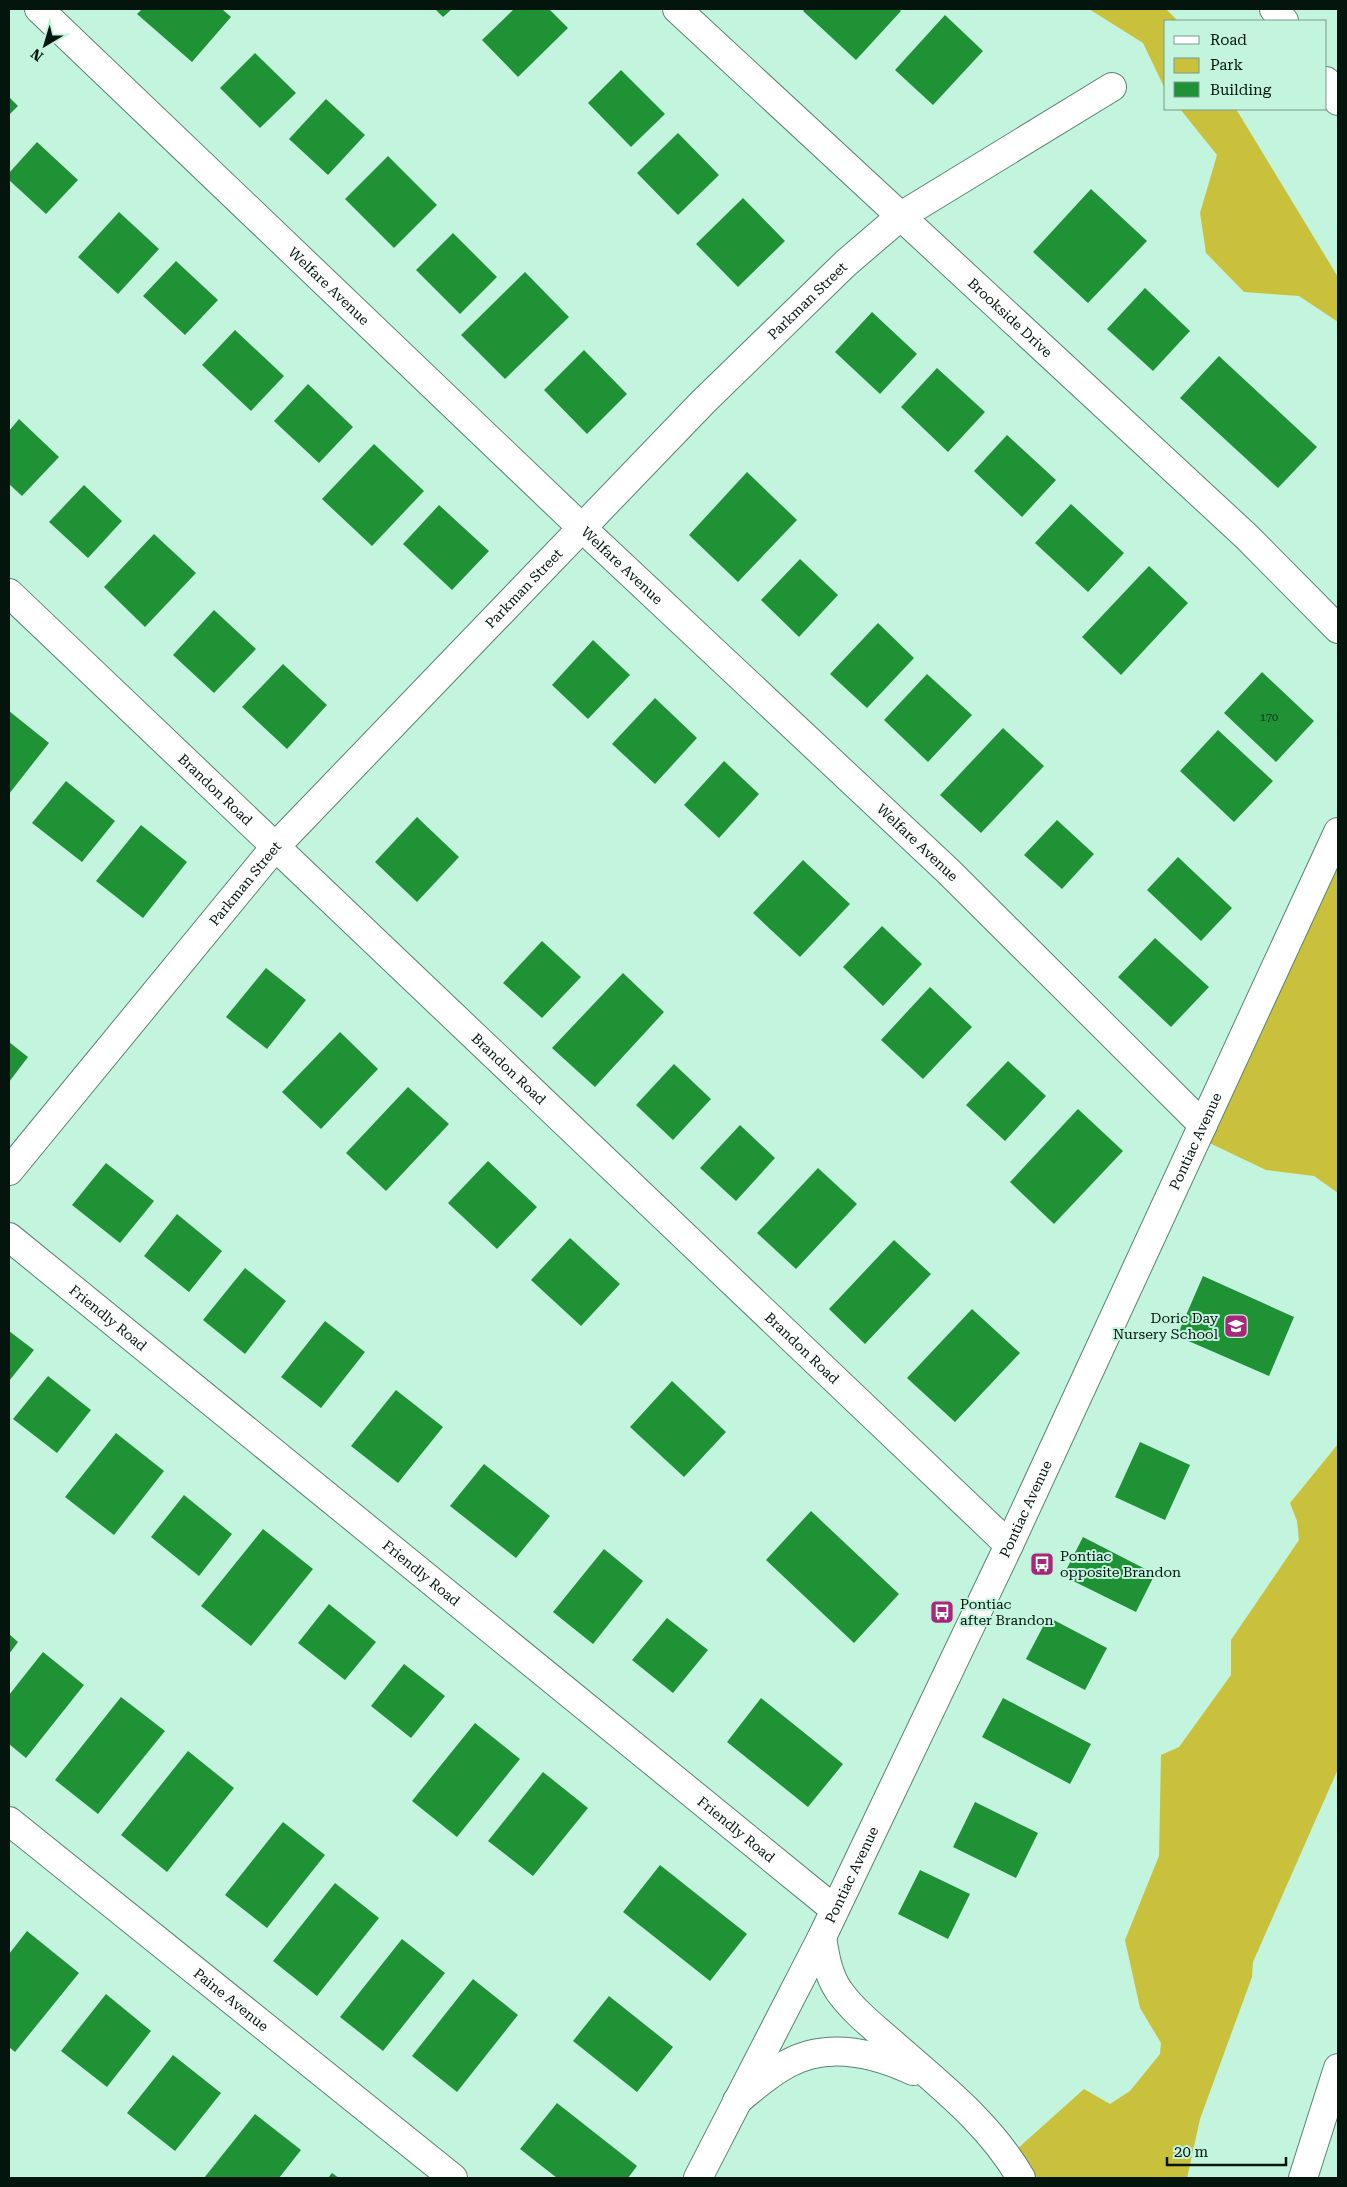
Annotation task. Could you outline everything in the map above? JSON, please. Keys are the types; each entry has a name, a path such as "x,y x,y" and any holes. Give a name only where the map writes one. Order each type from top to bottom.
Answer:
{"main road":[{"name":"Welfare Avenue","path":"39,9 581,527 948,871 1203,1125"},
{"name":"Brookside Drive","path":"677,9 1240,530 1338,629"},
{"path":"1274,9 1283,20"},
{"path":"1327,83 1338,101"},
{"name":"Parkman Street","path":"9,1171 275,847 703,402 846,263 901,216 1112,87"},
{"name":"Brandon Road","path":"9,593 1009,1545"},
{"name":"Pontiac Avenue","path":"698,2178 822,1937 1009,1545 1338,832"},
{"name":"Friendly Road","path":"9,1237 834,1910"},
{"name":"Paine Avenue","path":"9,1821 453,2178"},
{"path":"822,1937 826,1963 838,1990 855,2010 947,2091 992,2137 1021,2178"},
{"path":"737,2101 765,2078 788,2063 814,2054 838,2051 864,2053 886,2058 917,2073 947,2091"},
{"path":"1303,2178 1338,2068"}],"green space":[{"path":"1089,9 1166,9 1177,20 1164,20 1164,87 1143,43"},
{"path":"1181,110 1237,110 1338,277 1338,322 1299,296 1244,292 1206,253 1200,213 1217,155"},
{"path":"1338,824 1338,1193 1314,1176 1266,1170 1201,1139"},
{"path":"1338,1444 1338,1769 1253,1962 1252,1977 1200,2119 1187,2178 1027,2178 1015,2151 1084,2089 1110,2104 1130,2091 1160,2054 1161,2043 1140,2008 1125,1940 1159,1856 1161,1755 1179,1747 1231,1675 1231,1640 1299,1540 1297,1521 1290,1503"}],"building":[{"path":"142,9 222,9 231,17 192,62 137,14"},
{"path":"435,9 452,9 443,17"},
{"path":"514,9 549,9 568,28 518,77 482,40"},
{"path":"805,9 899,9 901,11 856,60 803,11"},
{"path":"945,15 983,51 933,105 895,70"},
{"path":"255,53 296,93 260,128 220,88"},
{"path":"621,70 665,114 631,147 588,103"},
{"path":"9,97 18,106 9,115"},
{"path":"326,99 365,135 328,175 289,139"},
{"path":"678,133 719,175 678,215 637,173"},
{"path":"37,142 78,180 46,214 9,180 9,173"},
{"path":"388,156 437,205 394,248 345,199"},
{"path":"1091,189 1147,241 1088,303 1033,252"},
{"path":"743,198 785,241 738,287 696,244"},
{"path":"119,212 159,249 118,294 78,257"},
{"path":"453,233 497,277 460,314 416,270"},
{"path":"176,261 218,300 185,335 143,296"},
{"path":"525,272 569,317 505,379 461,335"},
{"path":"1145,288 1190,331 1153,371 1107,329"},
{"path":"872,312 917,354 880,394 835,352"},
{"path":"235,330 284,376 251,411 202,365"},
{"path":"584,350 627,394 587,434 544,390"},
{"path":"1219,356 1317,447 1278,488 1180,398"},
{"path":"937,368 985,412 948,452 901,407"},
{"path":"308,384 353,427 319,463 274,421"},
{"path":"19,419 59,457 22,496 9,484 9,431"},
{"path":"1007,435 1056,480 1022,517 974,471"},
{"path":"374,444 424,491 372,546 322,499"},
{"path":"747,472 797,520 738,582 689,535"},
{"path":"84,485 122,521 88,558 49,522"},
{"path":"1071,504 1124,553 1088,592 1035,543"},
{"path":"439,505 489,551 452,590 403,544"},
{"path":"154,534 196,573 145,627 104,587"},
{"path":"800,559 838,595 799,637 761,600"},
{"path":"1149,566 1188,603 1121,675 1082,637"},
{"path":"214,610 256,649 214,693 173,655"},
{"path":"878,623 914,658 867,708 830,674"},
{"path":"593,640 630,675 588,719 552,685"},
{"path":"283,664 327,705 287,749 242,707"},
{"path":"1262,672 1314,721 1276,762 1224,713"},
{"path":"927,674 972,715 928,762 884,720"},
{"path":"655,698 697,738 655,784 612,744"},
{"path":"9,711 49,743 9,794"},
{"path":"1003,728 1044,766 981,833 940,795"},
{"path":"1218,730 1273,781 1234,822 1180,771"},
{"path":"724,761 759,794 719,838 684,805"},
{"path":"66,781 115,821 82,862 32,823"},
{"path":"417,817 459,857 417,902 375,862"},
{"path":"1057,820 1094,854 1062,889 1024,855"},
{"path":"141,825 187,862 143,918 96,881"},
{"path":"1178,857 1232,908 1201,941 1147,890"},
{"path":"803,860 850,904 800,957 753,913"},
{"path":"882,926 922,964 883,1006 843,967"},
{"path":"1155,938 1209,987 1171,1027 1118,977"},
{"path":"542,941 581,977 542,1018 503,983"},
{"path":"266,968 306,1000 267,1049 226,1017"},
{"path":"623,973 664,1012 595,1087 552,1048"},
{"path":"930,987 972,1027 923,1079 881,1040"},
{"path":"340,1032 378,1069 321,1129 282,1092"},
{"path":"9,1042 28,1057 9,1082"},
{"path":"1008,1061 1046,1096 1005,1141 966,1105"},
{"path":"674,1064 711,1099 673,1140 636,1105"},
{"path":"408,1087 449,1124 386,1191 346,1153"},
{"path":"1078,1109 1123,1151 1054,1224 1010,1182"},
{"path":"740,1125 775,1158 736,1201 700,1168"},
{"path":"488,1161 537,1207 497,1249 448,1203"},
{"path":"106,1163 154,1201 120,1243 72,1205"},
{"path":"818,1168 857,1204 796,1269 757,1233"},
{"path":"177,1214 222,1251 189,1292 144,1256"},
{"path":"570,1238 620,1284 581,1326 531,1280"},
{"path":"894,1240 931,1274 865,1344 829,1309"},
{"path":"245,1268 286,1301 245,1354 203,1320"},
{"name":"Doric Day Nursery School","path":"1203,1276 1294,1317 1269,1376 1177,1336"},
{"path":"972,1309 1020,1353 955,1422 907,1378"},
{"path":"325,1321 365,1352 321,1408 281,1377"},
{"path":"9,1331 34,1350 9,1381"},
{"path":"48,1376 91,1410 57,1453 13,1419"},
{"path":"672,1381 726,1432 684,1477 630,1427"},
{"path":"396,1390 443,1427 398,1483 351,1446"},
{"path":"116,1433 164,1471 114,1535 65,1497"},
{"path":"1140,1442 1190,1465 1165,1520 1115,1497"},
{"path":"484,1464 550,1516 516,1558 450,1506"},
{"path":"184,1495 232,1534 199,1576 151,1537"},
{"path":"811,1511 899,1594 854,1643 766,1560"},
{"path":"263,1529 313,1569 251,1646 201,1606"},
{"path":"1083,1537 1155,1574 1136,1612 1063,1576"},
{"path":"604,1549 643,1581 593,1644 553,1612"},
{"path":"329,1604 376,1642 345,1680 298,1643"},
{"path":"1048,1617 1107,1648 1085,1690 1026,1659"},
{"path":"667,1618 708,1650 673,1693 632,1660"},
{"path":"9,1634 18,1642 9,1654"},
{"path":"43,1652 84,1685 26,1758 9,1744 9,1695"},
{"path":"404,1664 445,1696 411,1738 371,1706"},
{"path":"121,1697 165,1731 98,1814 55,1780"},
{"path":"761,1698 843,1764 808,1807 727,1742"},
{"path":"1003,1698 1091,1744 1070,1784 982,1737"},
{"path":"475,1723 520,1759 457,1837 412,1801"},
{"path":"188,1751 234,1788 167,1872 121,1835"},
{"path":"543,1772 588,1808 533,1876 488,1841"},
{"path":"975,1802 1038,1833 1016,1878 953,1847"},
{"path":"283,1822 325,1855 267,1928 225,1895"},
{"path":"660,1865 747,1934 710,1981 623,1912"},
{"path":"920,1870 970,1894 948,1939 898,1914"},
{"path":"335,1883 379,1918 317,1996 273,1961"},
{"path":"27,1931 79,1973 15,2052 9,2047 9,1954"},
{"path":"402,1939 445,1973 383,2051 340,2017"},
{"path":"473,1979 518,2015 457,2092 412,2056"},
{"path":"106,1994 151,2031 107,2087 61,2051"},
{"path":"609,1996 673,2047 637,2092 573,2041"},
{"path":"173,2055 221,2093 175,2151 127,2113"},
{"path":"557,2103 637,2166 628,2178 557,2178 520,2149"},
{"path":"255,2114 301,2150 279,2178 204,2178"},
{"path":"332,2173 339,2178 328,2178"}],"place":[{"name":"Doric Day Nursery School","path":"1236,1326"},
{"name":"Pontiac opposite Brandon","path":"1042,1564"},
{"name":"Pontiac after Brandon","path":"942,1612"}]}
